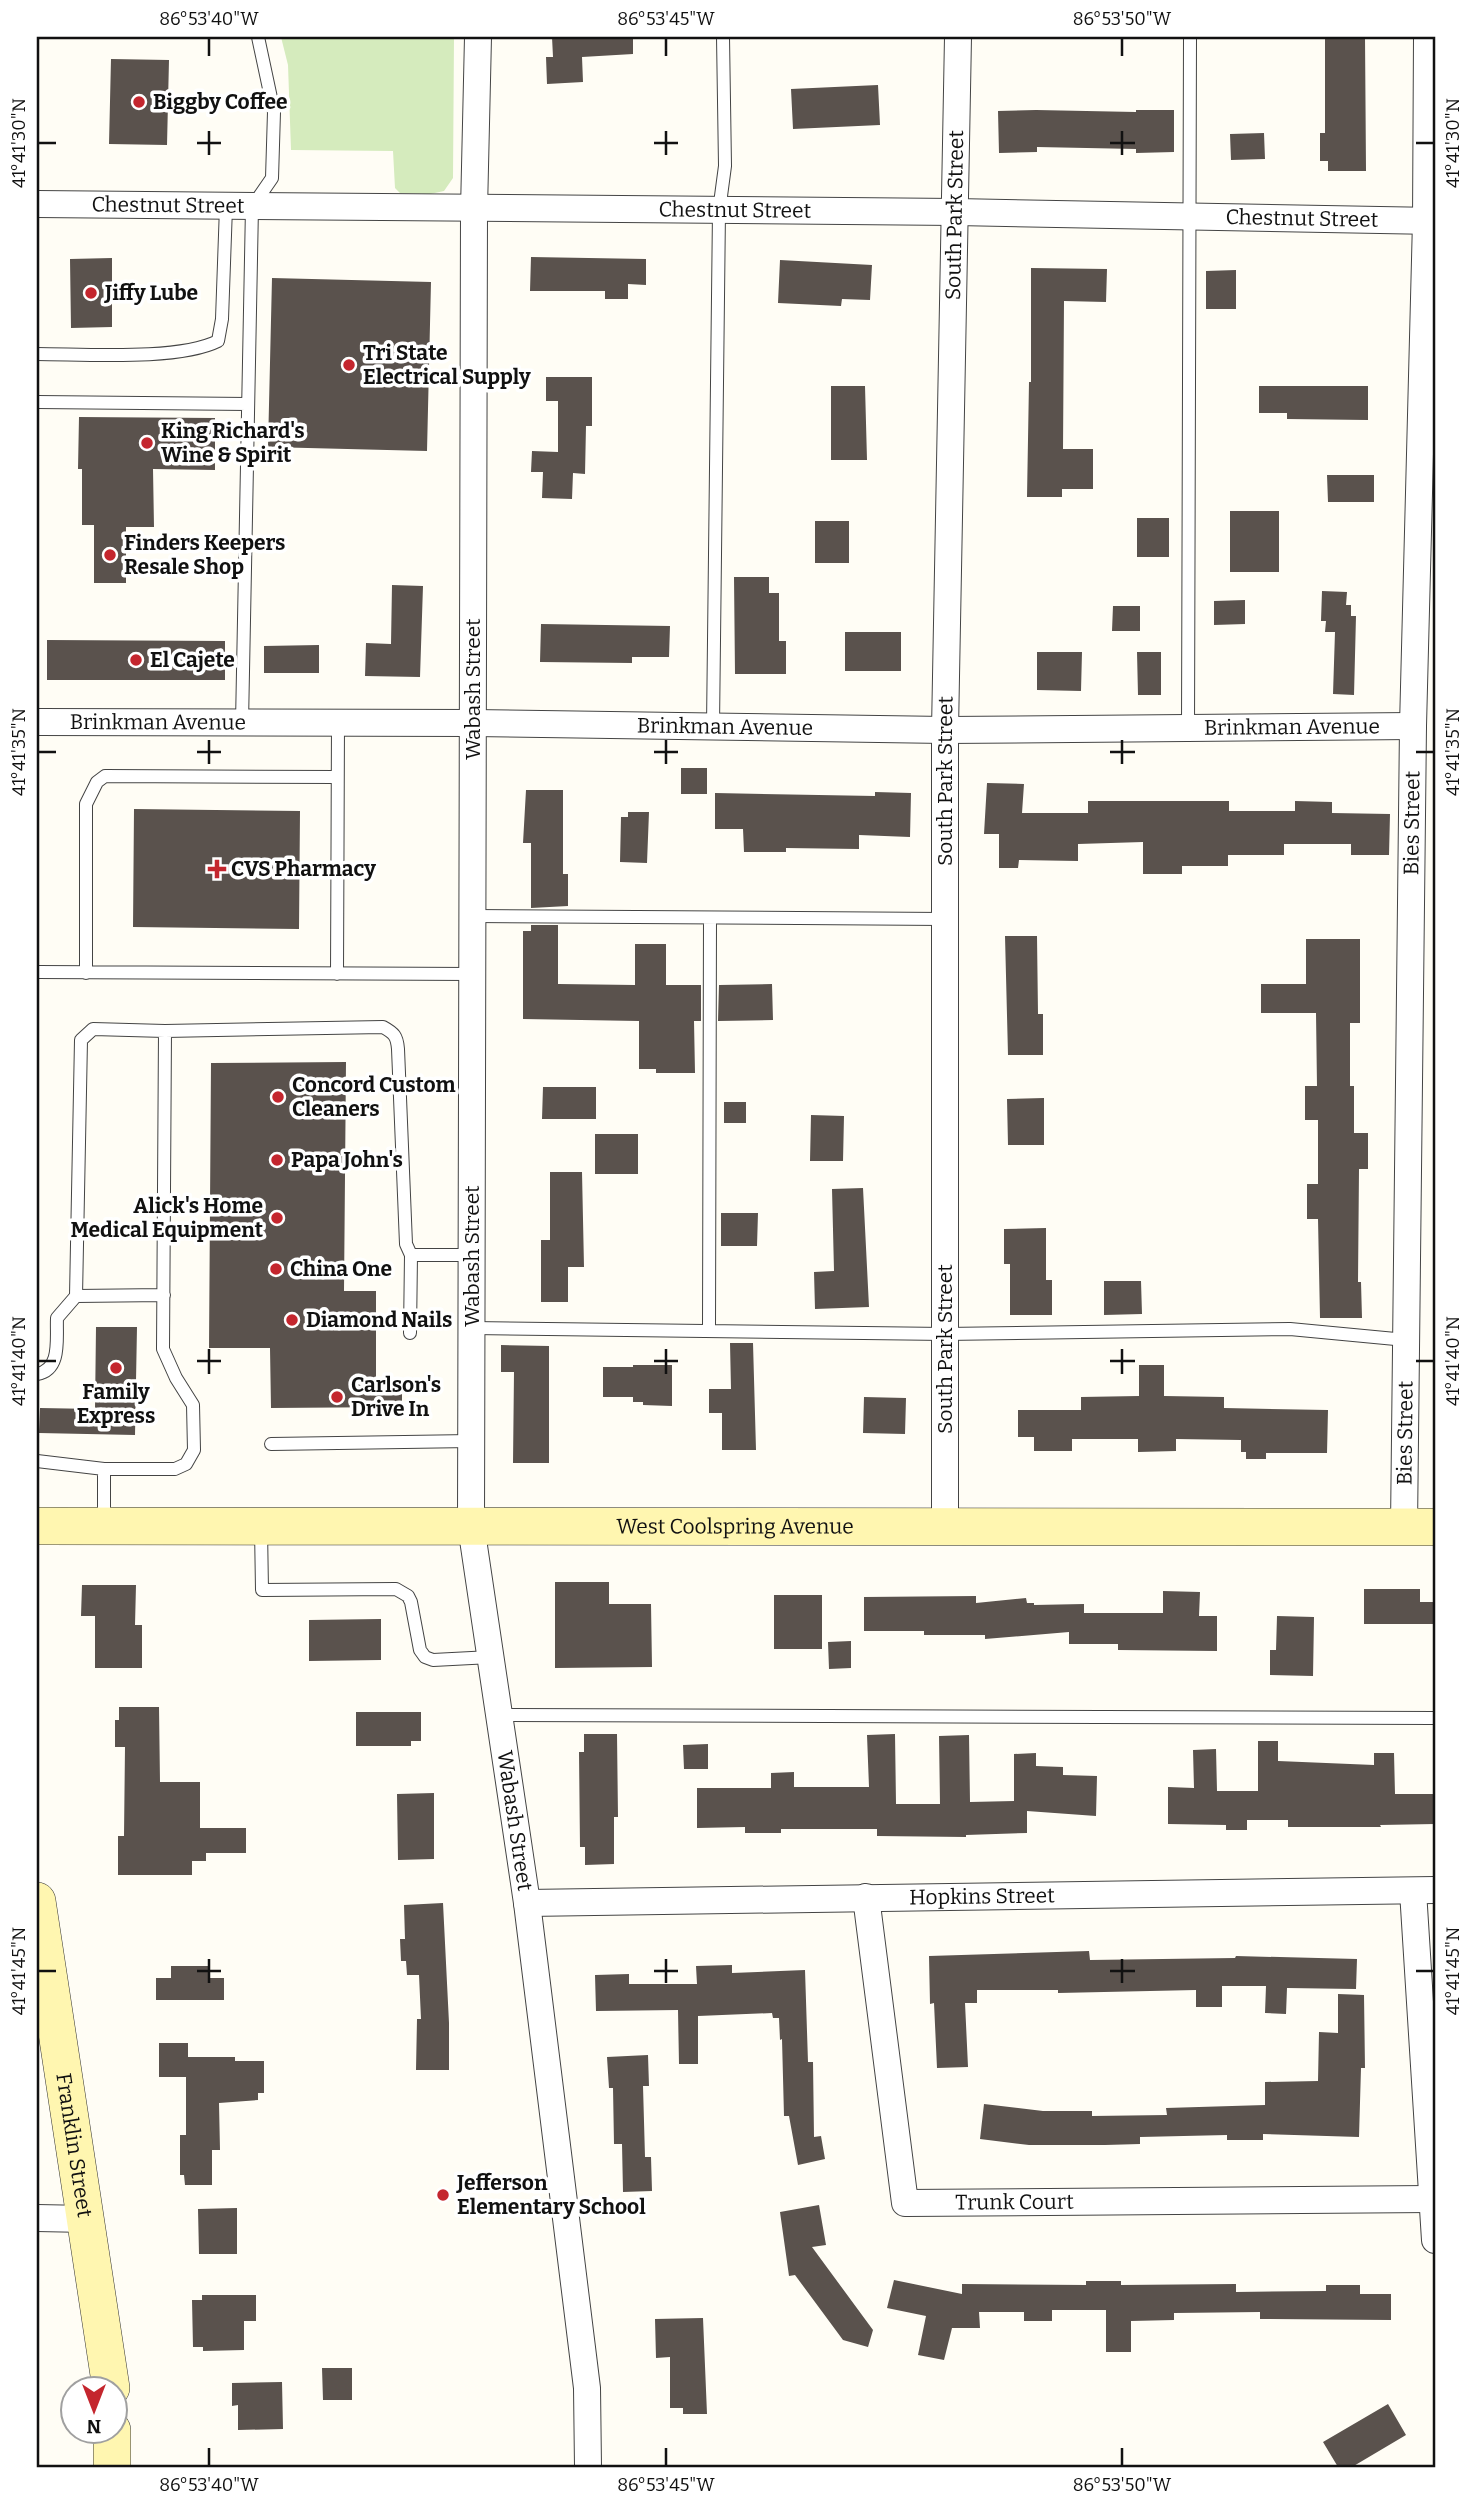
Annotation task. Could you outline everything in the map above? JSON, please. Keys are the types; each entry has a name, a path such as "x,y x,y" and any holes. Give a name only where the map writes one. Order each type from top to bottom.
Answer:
{"street":[{"name":"Wabash Street","path":"478,37 474,210 471,1526 527,1903 587,2388 587,2467"},
{"name":"South Park Street","path":"946,1527 946,730 958,37"},
{"name":"Bies Street","path":"1420,1527 1406,1340 1413,726 1430,221 1427,37"},
{"name":"Chestnut Street","path":"37,204 474,210 956,212 1430,221"},
{"name":"Brinkman Avenue","path":"37,722 473,723 946,730 1413,726"},
{"name":"West Coolspring Avenue","path":"37,1525 1420,1527"},
{"name":"Hopkins Street","path":"527,1903 1424,1891"},
{"path":"1424,1891 1435,2240"},
{"name":"Trunk Court","path":"866,1897 905,2203 1432,2199"},
{"name":"Franklin Street","path":"37,1901 109,2374"},
{"path":"37,2218 87,2218"},
{"path":"112,2444 112,2467"}],"lane":[{"path":"242,723 252,207 272,178 274,112 258,37"},
{"path":"713,726 719,211 725,166 723,37"},
{"path":"1188,728 1190,37"},
{"path":"37,354 139,354 203,348 218,341 222,319 226,207"},
{"path":"37,402 248,404"},
{"path":"337,974 338,723"},
{"path":"86,973 86,804 97,782 105,776 338,777"},
{"path":"473,916 946,919"},
{"path":"709,1331 710,918"},
{"path":"37,972 472,974"},
{"path":"37,1374 50,1370 55,1362 57,1318 76,1296 81,1040 93,1029 164,1031 383,1027 394,1032 397,1039 406,1244 411,1255 410,1333"},
{"path":"37,1461 104,1469 175,1469 186,1464 194,1450 193,1405 163,1349 164,1031"},
{"path":"411,1255 472,1255"},
{"path":"76,1296 164,1296"},
{"path":"472,1328 946,1334 1290,1329 1406,1340"},
{"path":"271,1444 471,1441"},
{"path":"104,1469 104,1526"},
{"path":"261,1526 262,1590 396,1589 408,1596 411,1602 420,1650 425,1657 433,1660 491,1657"},
{"path":"499,1715 1435,1718"}],"green space":[{"path":"281,37 454,37 453,178 444,191 430,194 400,193 395,188 393,151 291,150 288,65"}],"building":[{"path":"552,37 633,37 633,54 582,57 583,82 547,84 546,57 553,57"},
{"path":"1325,37 1365,37 1366,171 1328,171 1328,161 1320,161 1320,133 1325,133"},
{"name":"Biggby Coffee","path":"111,59 169,60 167,145 109,144"},
{"path":"878,85 880,125 793,129 791,89"},
{"path":"1174,110 1174,152 1136,153 1136,149 1037,147 1037,152 999,153 998,111"},
{"path":"1264,133 1265,159 1231,160 1230,134"},
{"path":"531,257 646,259 646,285 628,284 628,299 605,299 605,291 530,291"},
{"name":"Jiffy Lube","path":"112,258 112,327 71,328 70,259"},
{"path":"780,260 872,265 870,300 842,299 841,306 778,303"},
{"path":"1031,268 1107,269 1106,302 1064,301 1063,449 1093,449 1093,489 1062,489 1062,497 1027,497"},
{"path":"1236,270 1236,309 1206,309 1206,271"},
{"name":"Tri State Electrical Supply","path":"272,278 431,282 427,451 268,447"},
{"path":"546,377 592,377 592,426 586,426 585,474 573,473 572,499 542,498 543,472 531,472 532,451 558,452 558,401 546,401"},
{"path":"831,386 865,386 867,460 831,460"},
{"path":"1259,386 1368,386 1368,420 1287,419 1287,413 1259,413"},
{"path":"79,417 215,418 215,470 153,469 154,527 126,527 126,583 94,583 94,525 82,525 82,469 78,469"},
{"path":"1327,475 1374,475 1374,502 1328,502"},
{"path":"1230,511 1279,511 1279,572 1230,572"},
{"path":"1137,518 1169,518 1169,557 1137,557"},
{"path":"815,521 849,521 849,563 815,563"},
{"path":"734,577 769,577 769,593 779,593 779,641 786,641 786,674 735,674"},
{"path":"392,585 423,586 420,677 365,676 366,643 391,644"},
{"path":"1322,591 1347,592 1346,605 1351,605 1351,616 1356,616 1354,695 1333,694 1335,632 1325,632 1326,621 1321,621"},
{"path":"1245,600 1245,624 1214,625 1214,601"},
{"path":"1113,606 1140,606 1140,631 1112,631"},
{"path":"541,624 670,626 669,657 632,657 632,663 540,662"},
{"path":"845,632 901,632 901,671 845,671"},
{"name":"El Cajete","path":"47,640 225,641 225,680 47,680"},
{"path":"319,645 319,673 264,673 264,646"},
{"path":"1037,652 1082,652 1081,691 1037,690"},
{"path":"1137,652 1161,652 1161,695 1138,695"},
{"path":"681,768 707,768 707,794 681,794"},
{"path":"987,783 1024,784 1022,813 1088,813 1088,801 1229,801 1229,811 1295,811 1295,801 1332,802 1332,813 1390,814 1389,855 1351,855 1351,844 1284,844 1284,855 1228,855 1228,866 1182,866 1182,874 1143,874 1143,842 1078,844 1078,861 1019,860 1018,868 999,868 999,834 984,834"},
{"path":"526,790 563,790 563,874 568,874 568,906 531,908 531,843 523,843"},
{"path":"875,792 911,793 910,837 859,835 859,849 786,848 786,852 744,852 743,829 715,829 715,793 875,796"},
{"name":"CVS Pharmacy","path":"134,809 300,811 299,929 133,927"},
{"path":"628,812 649,812 647,863 620,862 621,817 628,817"},
{"path":"531,925 558,925 558,984 635,985 635,944 666,944 666,985 701,985 701,1021 694,1021 695,1073 656,1073 656,1069 639,1069 639,1021 523,1019 523,931 531,931"},
{"path":"1005,936 1037,936 1038,1014 1043,1014 1043,1055 1008,1055"},
{"path":"1306,939 1360,939 1360,1023 1350,1023 1350,1086 1354,1086 1354,1133 1368,1133 1368,1169 1359,1169 1358,1282 1361,1282 1362,1318 1320,1318 1318,1219 1307,1219 1307,1184 1318,1184 1318,1120 1305,1120 1305,1086 1317,1086 1316,1013 1261,1013 1261,984 1306,984"},
{"path":"772,984 773,1020 718,1021 719,985"},
{"path":"346,1062 344,1291 376,1291 376,1387 402,1387 402,1407 271,1408 270,1348 209,1348 211,1063"},
{"path":"543,1087 596,1087 596,1119 542,1119"},
{"path":"1044,1098 1044,1145 1008,1145 1007,1099"},
{"path":"724,1102 746,1102 746,1123 724,1123"},
{"path":"811,1115 844,1116 843,1161 810,1161"},
{"path":"595,1134 638,1134 638,1174 595,1174"},
{"path":"550,1172 582,1172 584,1267 568,1267 568,1302 541,1302 541,1240 550,1240"},
{"path":"863,1188 869,1307 815,1309 814,1272 834,1271 832,1189"},
{"path":"721,1213 758,1213 757,1246 721,1246"},
{"path":"1046,1228 1046,1280 1052,1280 1052,1315 1010,1315 1010,1264 1004,1264 1004,1229"},
{"path":"1104,1281 1141,1281 1142,1314 1104,1315"},
{"name":"Family Express","path":"96,1327 137,1327 135,1435 39,1433 40,1408 95,1409"},
{"path":"730,1343 753,1343 756,1450 722,1450 722,1413 709,1413 709,1389 731,1389"},
{"path":"501,1345 549,1346 549,1463 513,1463 514,1372 501,1372"},
{"path":"672,1365 672,1406 643,1405 643,1402 633,1402 633,1397 603,1397 603,1367"},
{"path":"1139,1365 1164,1365 1164,1396 1224,1397 1224,1408 1328,1410 1327,1453 1266,1453 1266,1459 1246,1459 1246,1452 1241,1452 1241,1440 1176,1439 1176,1451 1138,1452 1138,1439 1072,1439 1072,1451 1034,1451 1034,1437 1018,1437 1018,1410 1081,1410 1081,1397 1139,1396"},
{"path":"864,1397 906,1398 905,1434 863,1433"},
{"path":"555,1582 609,1582 609,1604 651,1604 652,1667 555,1668"},
{"path":"82,1585 136,1585 135,1625 142,1625 142,1668 95,1668 95,1616 81,1616"},
{"path":"1364,1589 1420,1589 1420,1602 1434,1602 1434,1624 1364,1624"},
{"path":"1163,1591 1200,1592 1199,1616 1217,1616 1217,1651 1118,1650 1118,1644 1069,1644 1069,1632 985,1639 985,1635 864,1631 864,1597 976,1596 976,1603 1026,1598 1027,1603 1034,1605 1084,1604 1084,1613 1163,1613"},
{"path":"774,1595 822,1595 822,1649 774,1649"},
{"path":"1277,1616 1314,1617 1313,1676 1270,1675 1270,1650 1276,1650"},
{"path":"381,1619 381,1660 309,1661 309,1620"},
{"path":"851,1641 851,1668 829,1669 828,1642"},
{"path":"119,1707 159,1707 160,1782 200,1782 200,1828 246,1828 246,1853 206,1853 206,1861 192,1861 192,1875 118,1875 118,1836 124,1836 125,1747 115,1747 115,1720 119,1720"},
{"path":"356,1712 421,1712 421,1741 411,1741 411,1746 356,1746"},
{"path":"584,1734 617,1734 618,1817 614,1817 614,1864 585,1865 585,1847 580,1847 579,1752 584,1752"},
{"path":"895,1734 896,1804 940,1804 939,1736 969,1735 970,1802 1014,1801 1014,1754 1036,1753 1036,1766 1063,1767 1063,1775 1097,1776 1096,1816 1027,1811 1027,1833 966,1837 877,1836 877,1829 781,1829 781,1833 745,1833 745,1827 697,1828 697,1788 771,1788 771,1773 794,1772 794,1787 869,1787 867,1735"},
{"path":"1258,1741 1278,1741 1278,1761 1374,1765 1374,1753 1394,1753 1395,1794 1435,1794 1435,1824 1288,1827 1288,1820 1247,1820 1247,1830 1226,1830 1226,1825 1168,1824 1168,1787 1194,1788 1193,1750 1216,1749 1217,1791 1258,1791"},
{"path":"708,1744 708,1769 684,1769 683,1745"},
{"path":"434,1793 434,1859 398,1860 397,1794"},
{"path":"443,1903 449,2070 416,2070 417,2019 421,2019 419,1975 407,1975 406,1961 401,1961 400,1939 405,1939 404,1905"},
{"path":"1089,1951 1090,1960 1236,1956 1357,1959 1356,1989 1287,1988 1286,2014 1265,2013 1266,1986 1222,1986 1222,2007 1196,2007 1196,1990 1058,1993 1058,1990 977,1990 977,2003 965,2003 968,2067 937,2068 934,2003 930,2004 929,1956"},
{"path":"732,1965 732,1973 805,1970 808,2062 813,2062 814,2137 821,2136 825,2159 798,2165 789,2116 784,2116 779,2018 773,2018 772,2013 698,2016 698,2064 679,2064 678,2010 596,2011 595,1975 629,1974 629,1984 697,1984 696,1966"},
{"path":"171,1966 210,1966 210,1978 224,1978 224,2000 156,2000 156,1978 171,1978"},
{"path":"1338,1994 1364,1995 1365,2068 1361,2068 1359,2137 1263,2134 1263,2140 1227,2140 1227,2135 1140,2137 1140,2144 1105,2145 1029,2145 980,2139 984,2104 1043,2111 1092,2111 1092,2116 1167,2115 1166,2108 1265,2105 1265,2082 1318,2081 1319,2032 1338,2033"},
{"path":"159,2043 188,2043 188,2057 235,2057 235,2061 264,2061 264,2093 258,2093 258,2100 219,2103 220,2150 212,2150 212,2185 185,2185 184,2175 180,2175 180,2135 186,2135 186,2077 159,2077"},
{"path":"648,2055 649,2086 643,2086 645,2157 651,2157 652,2191 623,2192 622,2144 614,2144 613,2088 609,2088 607,2057"},
{"path":"819,2205 826,2245 812,2247 873,2330 868,2347 843,2340 795,2275 789,2276 780,2212"},
{"path":"237,2208 237,2254 199,2254 198,2209"},
{"path":"894,2280 962,2294 962,2284 1086,2285 1086,2281 1121,2281 1121,2285 1236,2284 1236,2292 1326,2291 1326,2285 1360,2285 1360,2294 1391,2294 1391,2320 1260,2319 1260,2312 1174,2313 1174,2320 1131,2321 1131,2352 1106,2352 1106,2310 1052,2310 1052,2321 1024,2321 1024,2312 979,2312 980,2328 952,2328 944,2360 918,2355 926,2316 887,2308"},
{"path":"202,2295 256,2295 256,2321 244,2321 244,2350 203,2351 203,2347 193,2347 192,2300 202,2300"},
{"path":"703,2318 707,2414 683,2414 683,2408 670,2408 670,2357 656,2358 655,2319"},
{"path":"322,2368 352,2368 352,2400 323,2400"},
{"path":"282,2382 283,2429 238,2430 238,2405 232,2406 232,2383"},
{"path":"1388,2404 1406,2435 1352,2467 1338,2467 1323,2442"}],"place":[{"name":"Biggby Coffee","path":"139,102"},
{"name":"Jiffy Lube","path":"91,293"},
{"name":"Tri State Electrical Supply","path":"349,365"},
{"name":"King Richard's Wine & Spirit","path":"147,443"},
{"name":"Finders Keepers Resale Shop","path":"110,555"},
{"name":"El Cajete","path":"136,660"},
{"name":"CVS Pharmacy","path":"217,869"},
{"name":"Concord Custom Cleaners","path":"278,1097"},
{"name":"Papa John's","path":"277,1160"},
{"name":"Alick's Home Medical Equipment","path":"277,1218"},
{"name":"China One","path":"276,1269"},
{"name":"Diamond Nails","path":"292,1320"},
{"name":"Family Express","path":"116,1368"},
{"name":"Carlson's Drive In","path":"337,1397"},
{"name":"Jefferson Elementary School","path":"443,2195"}]}
